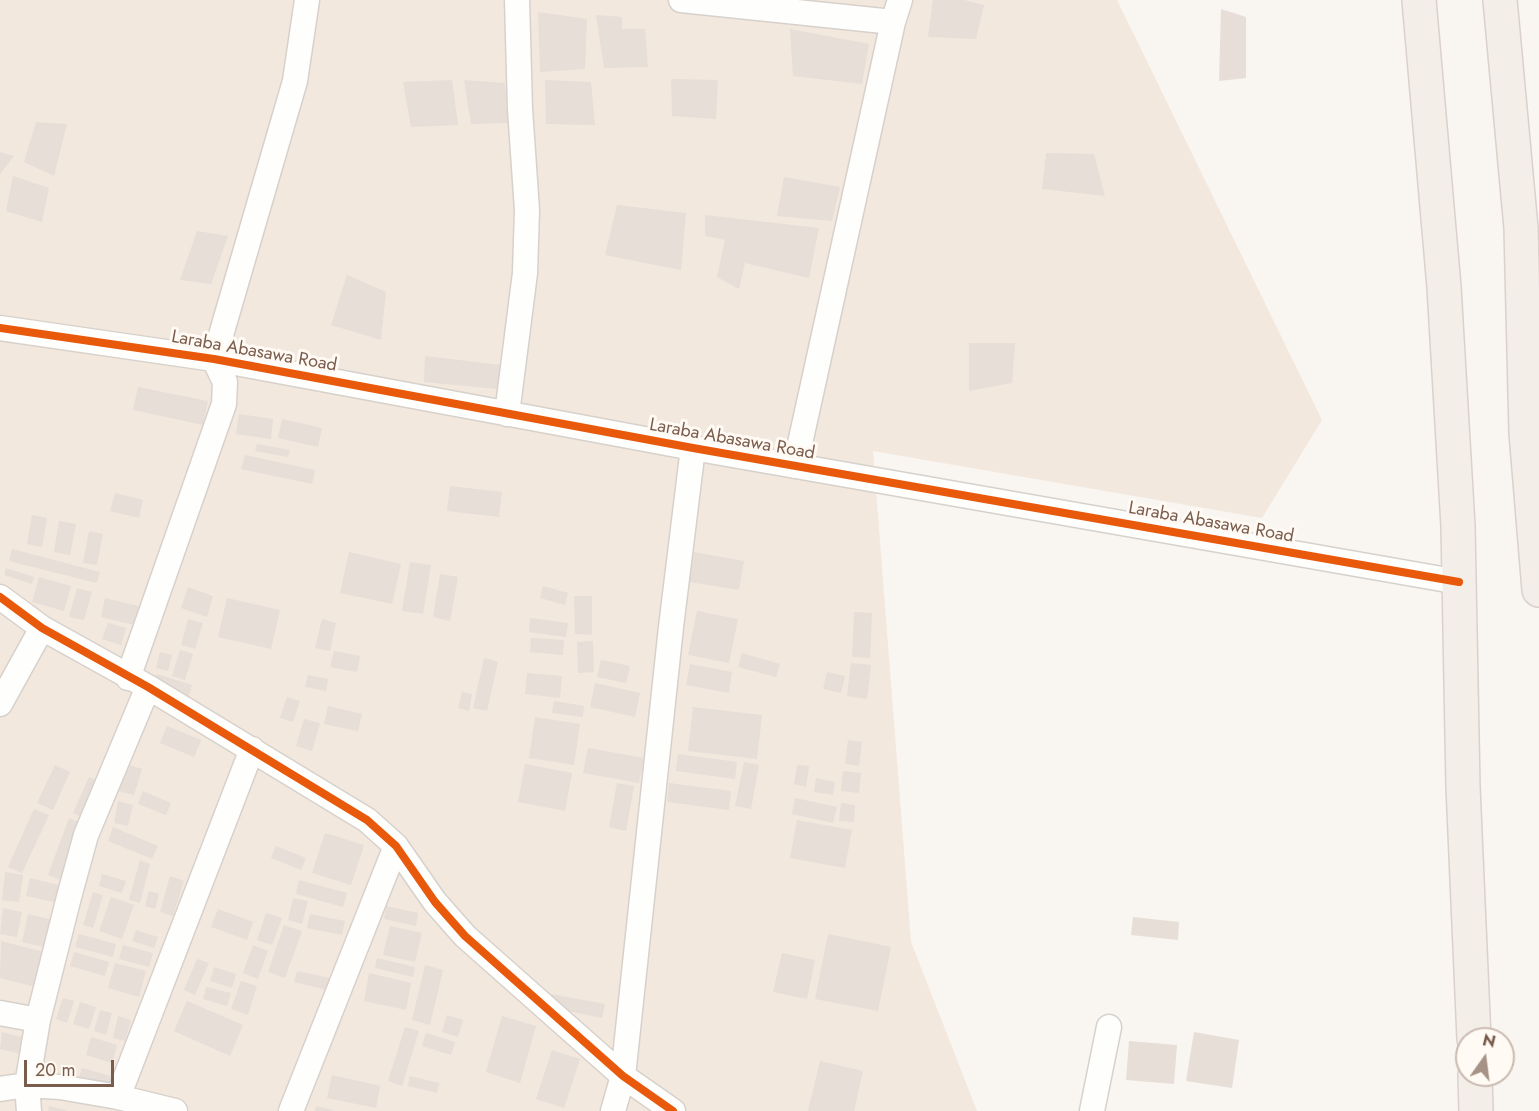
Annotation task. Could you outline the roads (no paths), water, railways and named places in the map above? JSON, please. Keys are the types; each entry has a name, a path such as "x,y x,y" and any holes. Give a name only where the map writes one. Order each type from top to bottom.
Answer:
{"main road":[{"path":"1419,0 1444,287 1458,526 1463,788 1473,1027"},
{"path":"1500,0 1521,228 1539,590"},
{"path":"1475,1087 1476,1111"}],"street":[{"path":"29,1111 27,1085 38,1020 86,835 138,683 224,404 225,382 214,359 296,81 307,0"},
{"path":"507,414 525,273 527,210 520,110 517,0"},
{"path":"681,0 897,11 795,466"},
{"name":"Laraba Abasawa Road","path":"0,328 214,359 693,448 1459,582"},
{"path":"614,1111 623,1076 671,627 693,448"},
{"path":"0,597 42,628 367,820 396,846 435,902 465,936 623,1076 673,1111"},
{"path":"0,704 42,628"},
{"path":"118,1097 252,750"},
{"path":"291,1111 396,846"},
{"path":"0,1013 38,1020"},
{"path":"1092,1111 1109,1027"},
{"path":"0,1089 27,1085 60,1087 118,1097 175,1111"}]}
